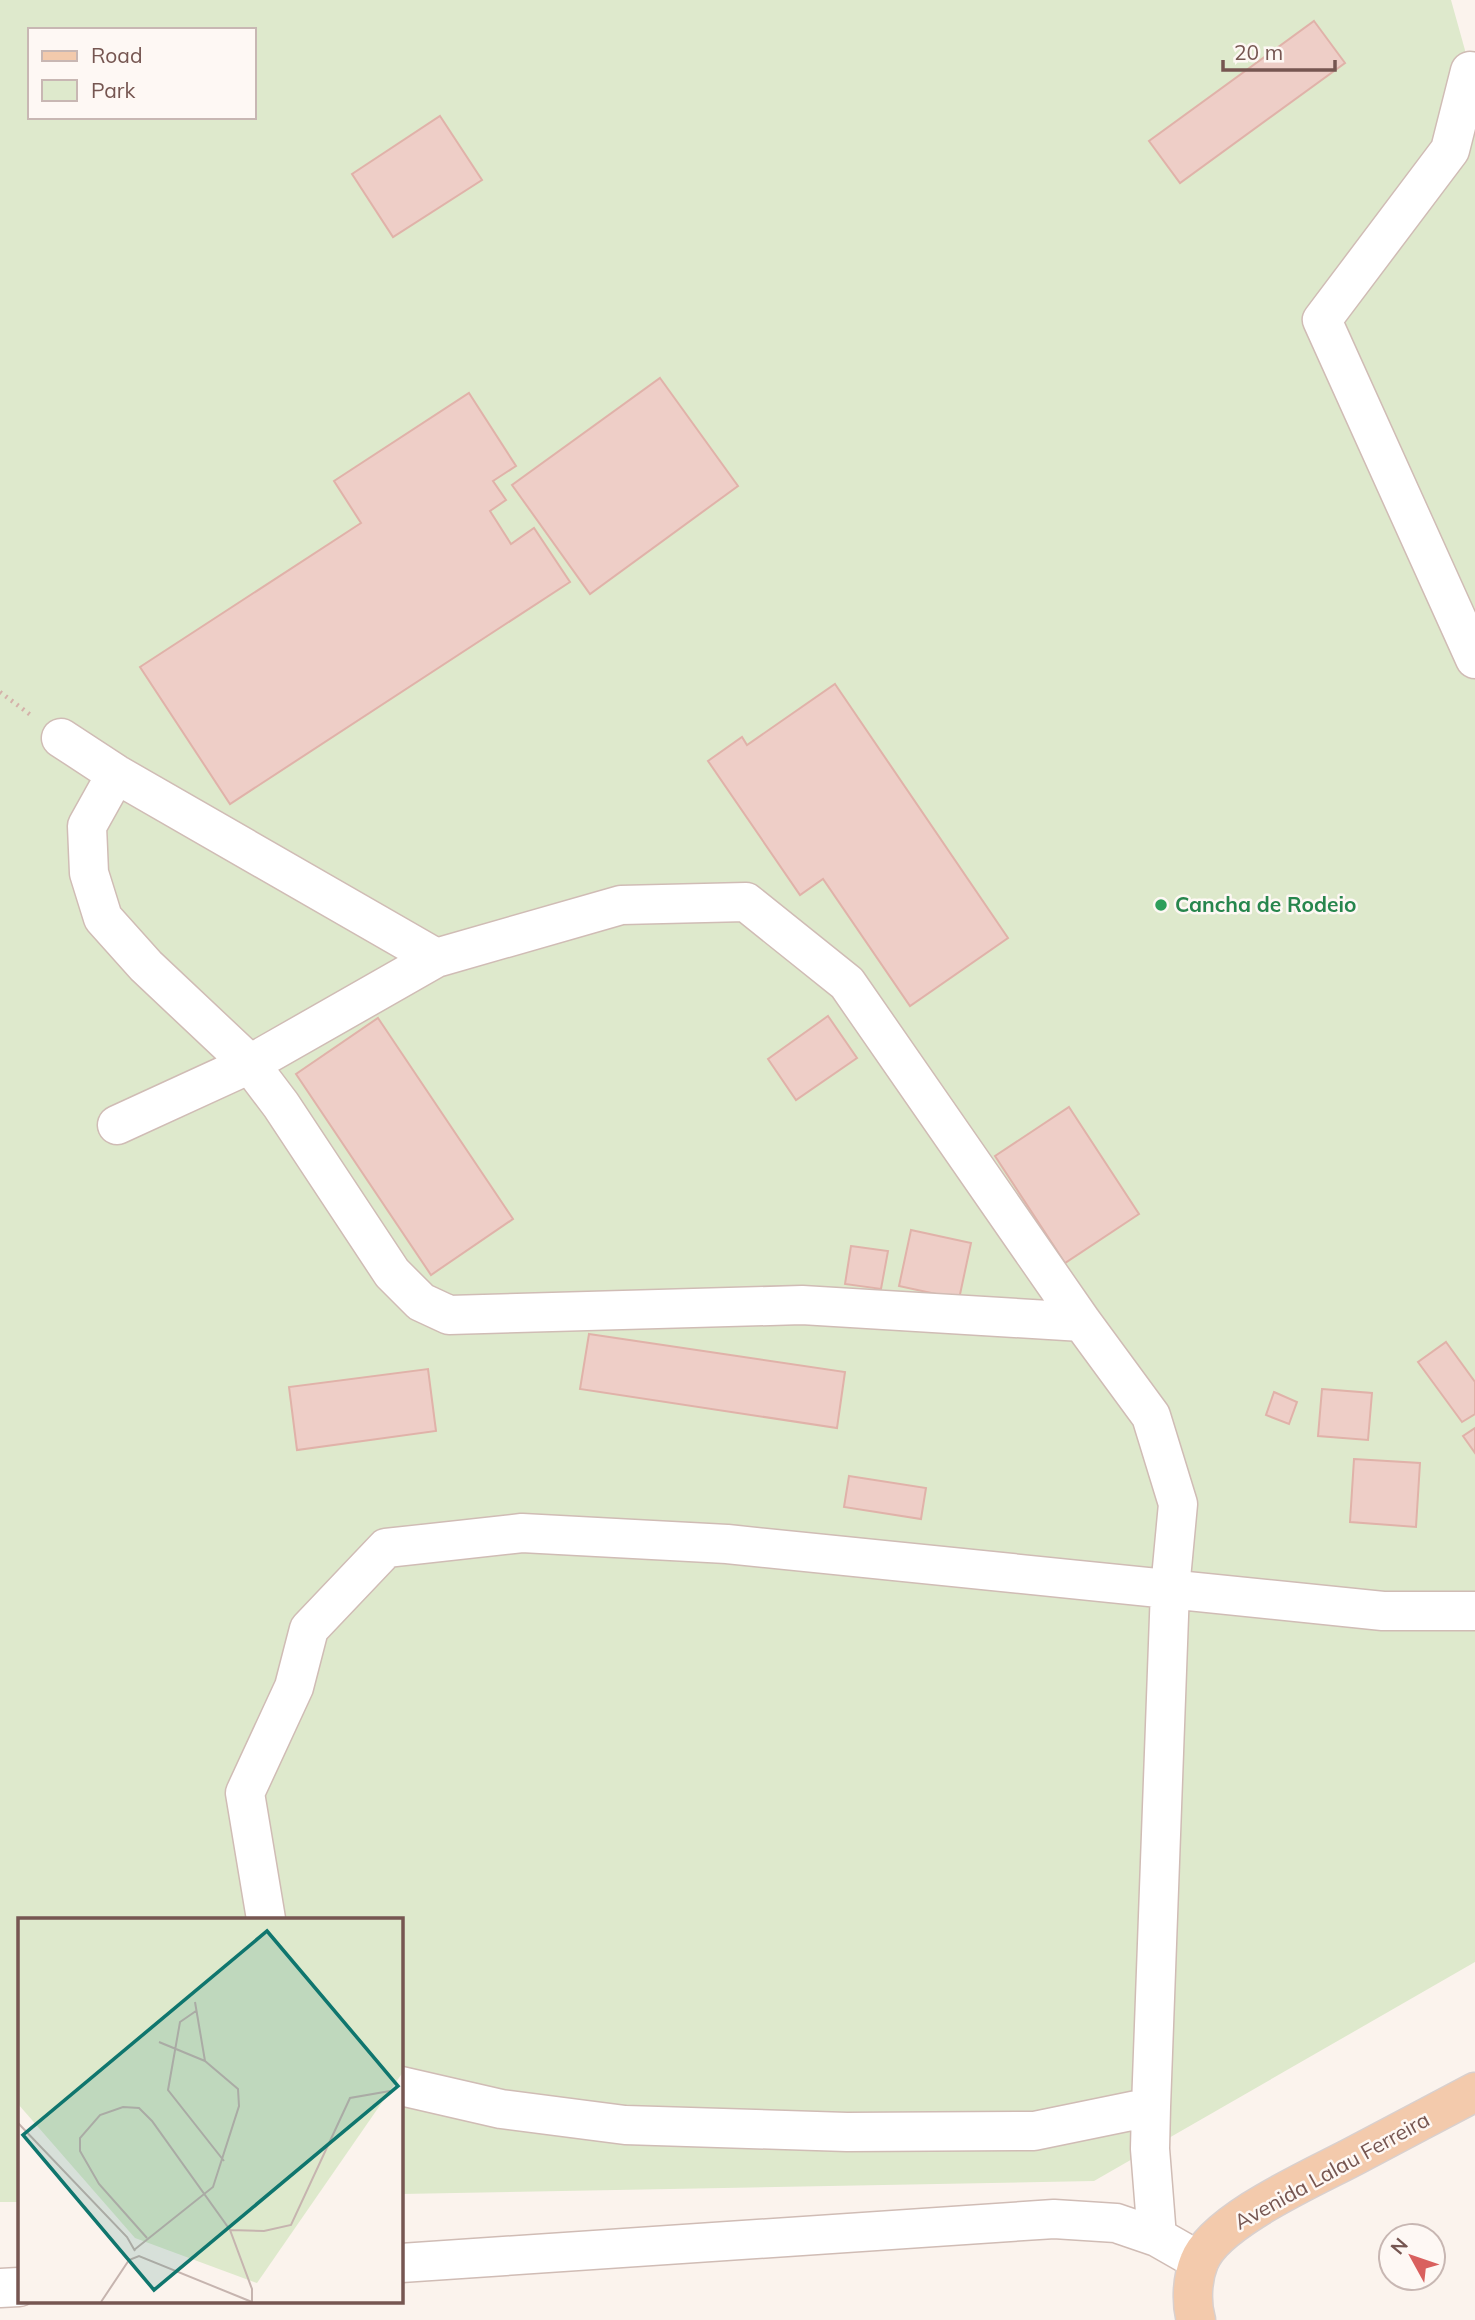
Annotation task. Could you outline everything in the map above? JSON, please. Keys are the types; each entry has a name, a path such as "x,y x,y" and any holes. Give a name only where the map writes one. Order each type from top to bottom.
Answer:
{"main road":[{"name":"Avenida Lalau Ferreira","path":"1199,2261 1216,2239 1242,2218 1475,2092"},
{"path":"1196,2320 1193,2291 1199,2261"}],"street":[{"path":"1470,71 1450,150 1322,320 1475,659"},
{"path":"61,738 116,774 436,958"},
{"path":"116,774 87,826 89,873 103,918 146,966 250,1064 281,1105 392,1273 421,1302 449,1315 803,1306 1082,1322"},
{"path":"117,1125 250,1064 436,958 621,905 746,902 847,984 1082,1322 1151,1416 1178,1504 1170,1589 1151,2107 1150,2149 1157,2237"},
{"path":"266,1918 245,1793 294,1687 309,1629 386,1548 522,1532 727,1544 1383,1611 1475,1611"},
{"path":"402,2086 501,2109 625,2125 833,2131 1034,2132 1151,2107"},
{"path":"402,2263 1054,2220 1116,2223 1157,2237 1199,2261"},
{"path":"0,2288 18,2287"}],"green space":[{"path":"0,0 1451,0 1475,86 1475,1962 1094,2181 402,2194 402,1918 18,1918 18,2202 0,2202"}],"building":[{"path":"1314,21 1345,63 1180,183 1149,141"},
{"path":"440,116 482,180 393,237 352,174"},
{"path":"660,378 738,486 590,594 512,485"},
{"path":"469,393 516,466 493,481 506,500 490,511 511,544 534,528 570,582 230,804 140,667 361,523 334,481"},
{"path":"835,684 1008,938 910,1006 823,879 800,895 708,761 742,737 747,745"},
{"path":"828,1016 857,1058 796,1100 768,1059"},
{"path":"378,1018 513,1219 431,1275 296,1074"},
{"path":"1069,1107 1139,1214 1065,1263 995,1156"},
{"path":"911,1230 971,1243 959,1299 899,1286"},
{"path":"851,1246 888,1251 881,1289 845,1284"},
{"path":"589,1334 845,1372 837,1428 580,1389"},
{"path":"1446,1342 1475,1382 1475,1414 1462,1422 1418,1362"},
{"path":"428,1369 436,1431 297,1450 289,1387"},
{"path":"1322,1389 1372,1393 1368,1440 1318,1436"},
{"path":"1274,1392 1297,1402 1289,1424 1266,1415"},
{"path":"1475,1428 1475,1453 1463,1436"},
{"path":"1354,1459 1420,1463 1416,1527 1350,1522"},
{"path":"849,1476 926,1488 921,1519 844,1507"}],"place":[{"name":"Cancha de Rodeio","path":"1161,905"}]}
